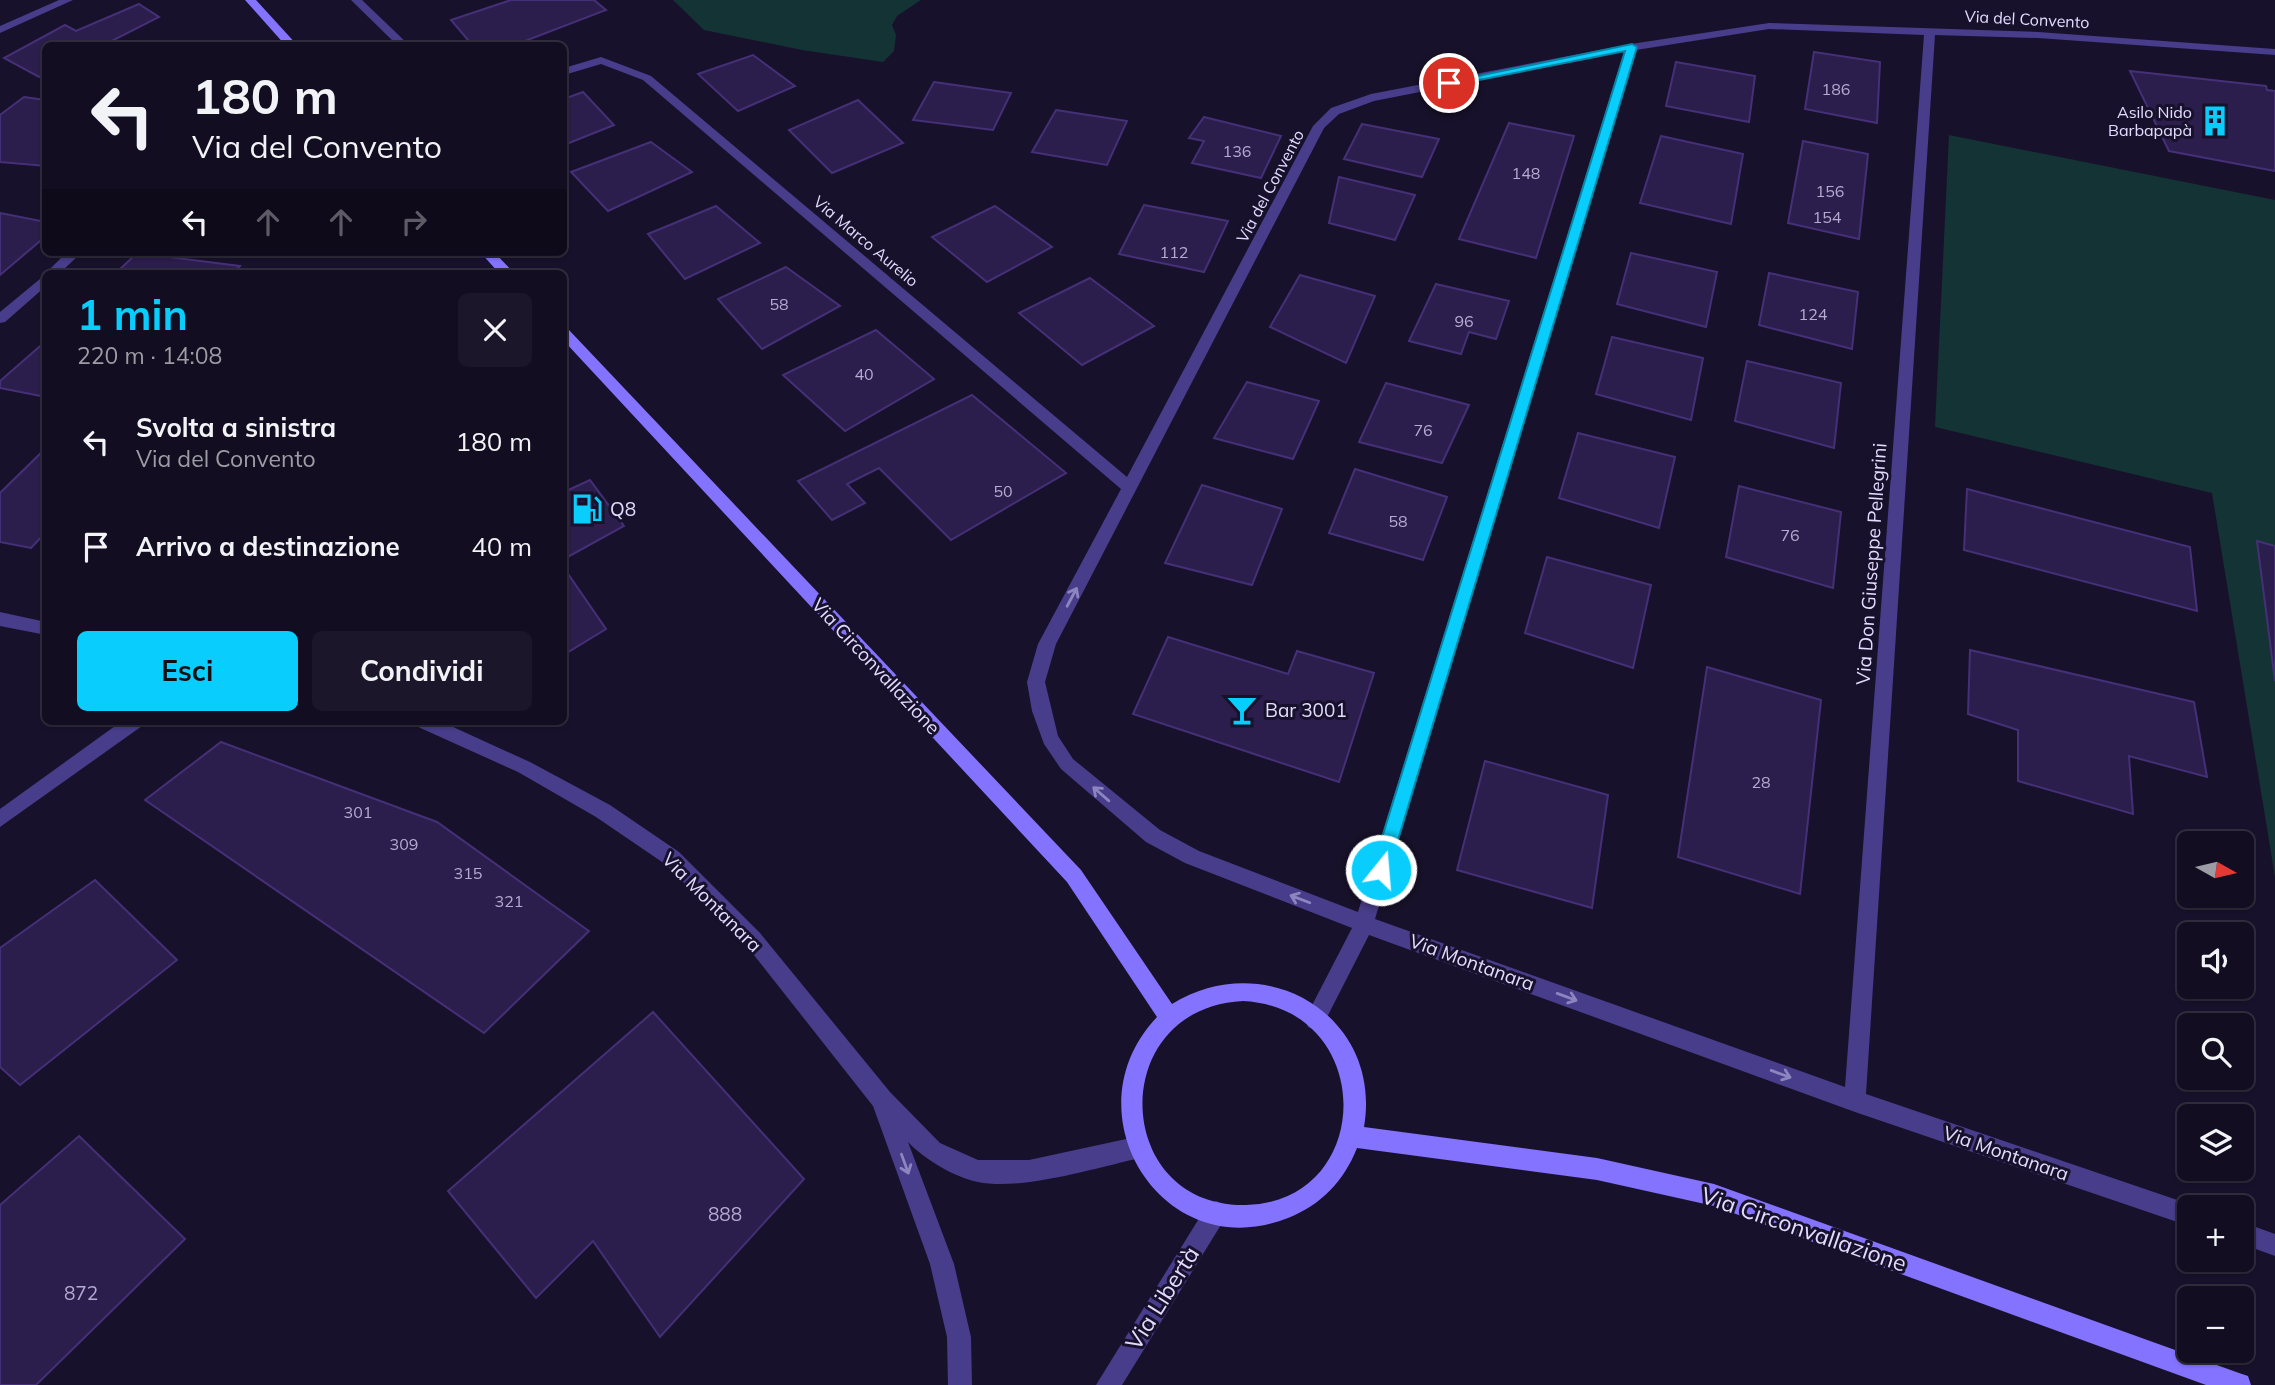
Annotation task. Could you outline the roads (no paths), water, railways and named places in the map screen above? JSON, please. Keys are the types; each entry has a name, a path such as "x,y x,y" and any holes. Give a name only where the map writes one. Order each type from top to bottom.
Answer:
{"main road":[{"path":"250,0 289,42"},
{"path":"491,256 504,270"},
{"name":"Via Circonvallazione","path":"567,336 1074,876 1168,1016"},
{"path":"1240,991 1267,995 1293,1005 1315,1020 1333,1039 1346,1061 1354,1086 1356,1111 1353,1138 1342,1164 1325,1186 1301,1203 1274,1214 1245,1216 1216,1212 1192,1202 1170,1187 1153,1168 1140,1147 1132,1118 1130,1088 1136,1061 1149,1036 1168,1016 1189,1002 1214,994 1240,991"},
{"name":"Via Circonvallazione","path":"1353,1138 1513,1156 1597,1169 1714,1195 2239,1385"}],"street":[{"path":"0,30 68,0"},
{"path":"356,0 401,42"},
{"name":"Via del Convento","path":"1130,488 1319,126 1335,111 1371,98 1632,47 1769,26 2121,39 2275,52"},
{"name":"Via Don Giuseppe Pellegrini","path":"1855,1101 1930,30"},
{"path":"1315,1020 1364,923 1632,47"},
{"name":"Via Marco Aurelio","path":"567,71 601,60 647,78 1130,488"},
{"path":"55,270 71,256"},
{"path":"0,318 42,281"},
{"name":"Via Montanara","path":"1130,488 1047,644 1037,682 1041,711 1050,739 1067,764 1153,836 1231,873 1364,923 1855,1101 2177,1212"},
{"path":"0,619 42,628"},
{"path":"0,819 130,725"},
{"name":"Via Montanara","path":"431,725 524,767 603,811 673,858 753,939 881,1100 932,1152 978,1171 1029,1171 1140,1147"},
{"name":"Via Montanara","path":"881,1100 942,1264 959,1337 960,1385"},
{"name":"Via Libertà","path":"1108,1385 1216,1212"},
{"path":"2254,1238 2275,1245"}],"place":[{"name":"Asilo Nido Barbapapà","path":"2215,121"},
{"name":"Q8","path":"587,509"},
{"name":"Bar 3001","path":"1242,710"}]}
